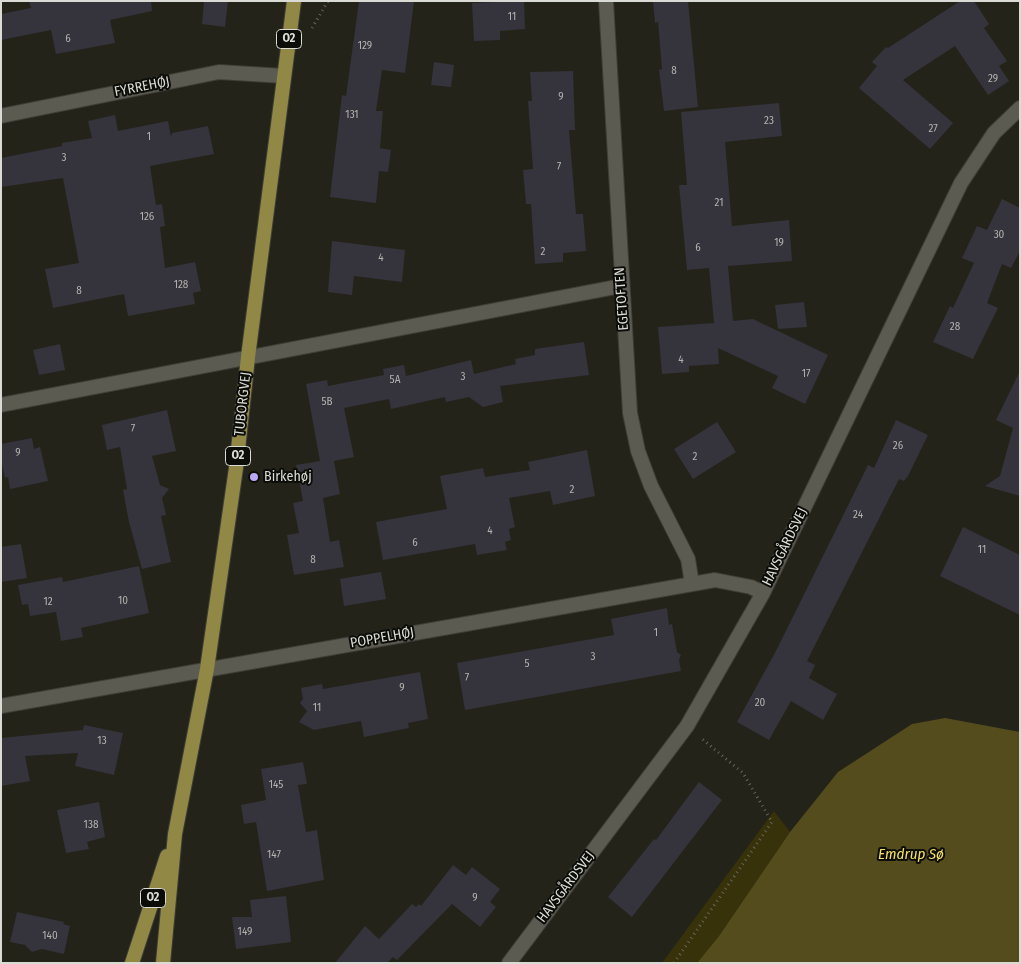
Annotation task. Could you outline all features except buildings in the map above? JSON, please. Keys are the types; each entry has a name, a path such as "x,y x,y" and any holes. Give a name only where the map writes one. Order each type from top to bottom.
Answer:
{"main road":[{"name":"TUBORGVEJ","path":"163,963 175,834 208,669 237,463 248,357 294,1"},
{"name":"TUBORGVEJ","path":"132,963 175,834"}],"street":[{"name":"EGETOFTEN","path":"606,1 621,286 630,414 638,451 651,486 688,559 692,584"},
{"name":"FYRREHØJ","path":"1,116 219,72 284,76"},
{"name":"HAVSGÅRDSVEJ","path":"509,963 687,726 763,593 961,183 994,133 1020,108"},
{"path":"1,405 621,286"},
{"name":"POPPELHØJ","path":"1,706 715,580 751,587 763,593"}],"path":[{"path":"674,963 772,822 743,773 687,726"}],"shaded area":[{"path":"774,811 790,832 719,936 697,963 662,963"}],"water":[{"name":"Emdrup Sø","path":"945,718 1020,732 1020,963 697,963 719,936 790,832 838,772 912,724"}],"place":[{"name":"Birkehøj","path":"254,477"}]}
